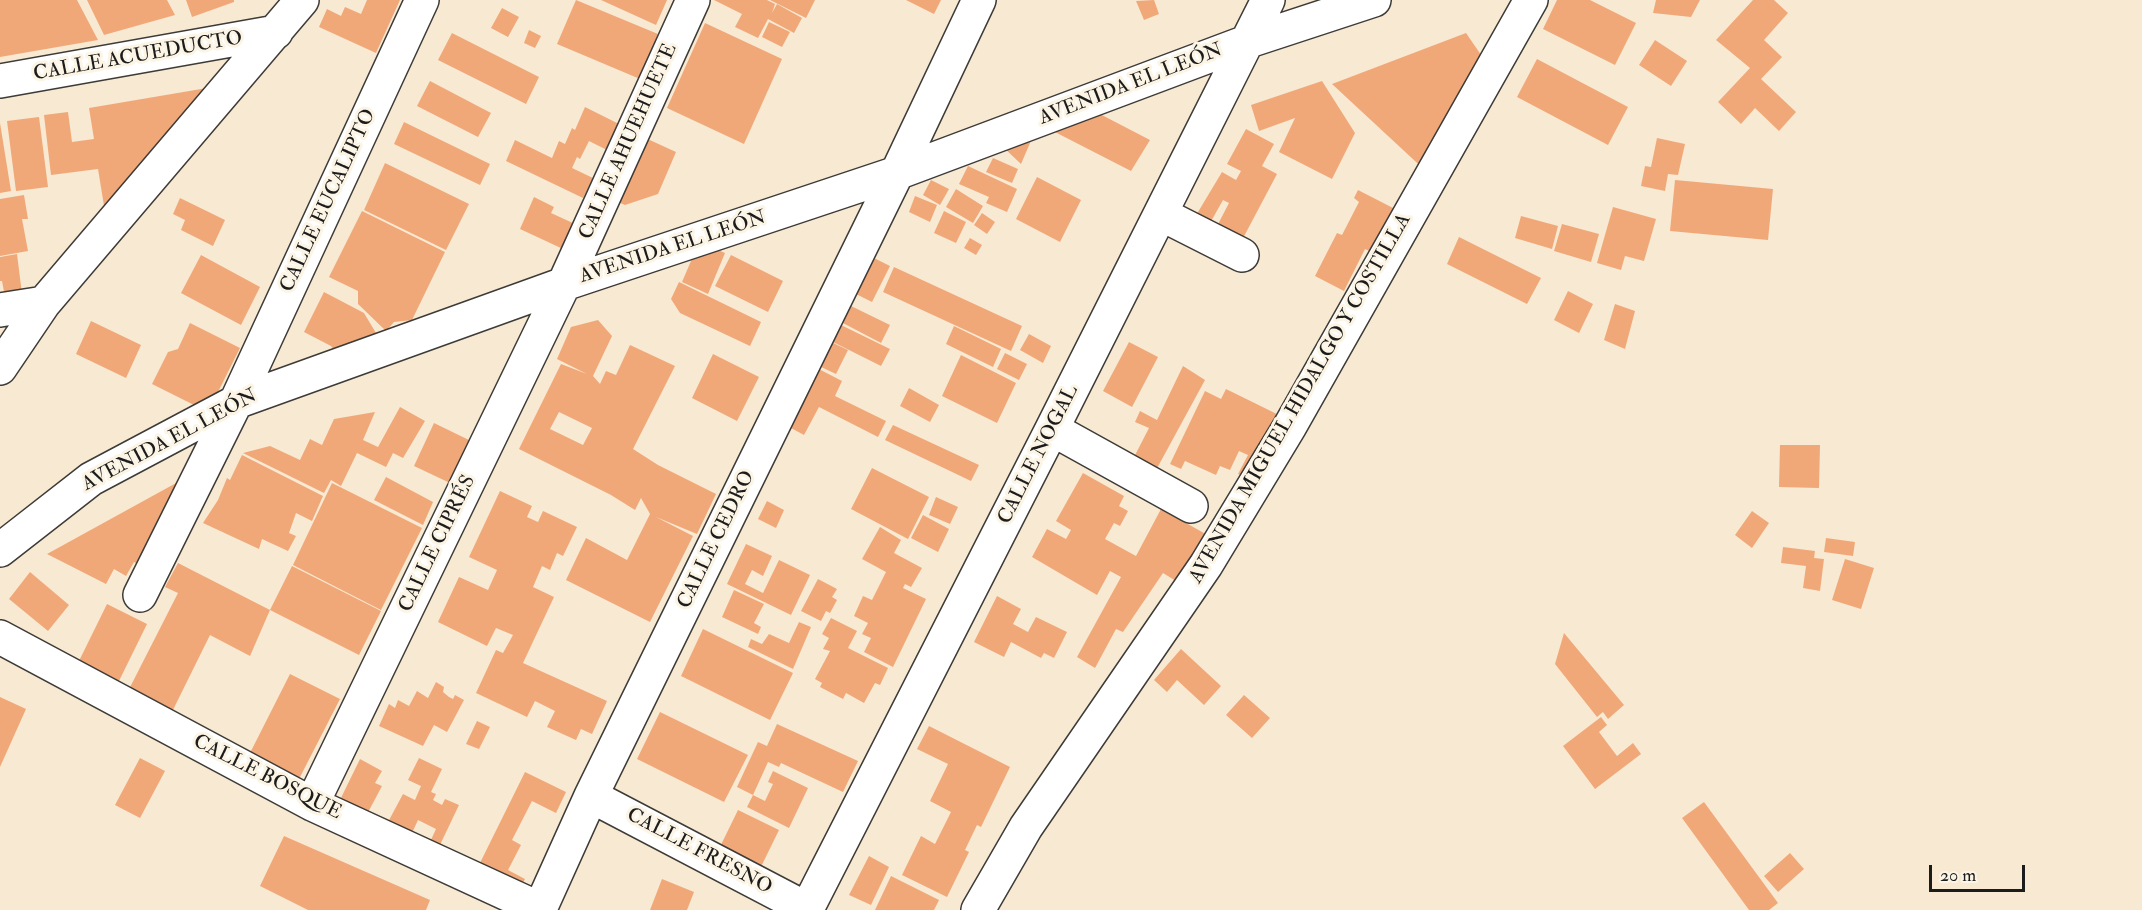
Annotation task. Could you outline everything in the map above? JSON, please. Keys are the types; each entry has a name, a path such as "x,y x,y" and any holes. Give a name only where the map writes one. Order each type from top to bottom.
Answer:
{"street":[{"path":"0,368 44,303 302,0"},
{"name":"CALLE EUCALIPTO","path":"140,595 236,402 422,0"},
{"name":"CALLE AHUEHUETE","path":"564,284 693,0"},
{"name":"CALLE CEDRO","path":"540,909 591,796 897,173 979,0"},
{"name":"CALLE NOGAL","path":"807,909 1268,0"},
{"name":"AVENIDA EL LEÓN","path":"0,550 91,479 236,402 564,284 897,173 1249,41 1374,0"},
{"name":"AVENIDA MIGUEL HIDALGO Y COSTILLA","path":"978,910 1026,827 1206,565 1284,436 1531,0"},
{"name":"CALLE ACUEDUCTO","path":"0,81 276,32"},
{"path":"1161,214 1242,255"},
{"name":"CALLE CIPRÉS","path":"312,804 564,284"},
{"path":"0,310 44,303"},
{"path":"1052,429 1191,506"},
{"name":"CALLE BOSQUE","path":"0,638 312,804 540,909"},
{"name":"CALLE FRESNO","path":"591,796 807,909"}],"building":[{"path":"0,0 77,0 98,40 0,57"},
{"path":"87,0 167,0 175,15 104,35"},
{"path":"186,0 234,0 234,2 192,17"},
{"path":"367,0 400,0 376,53 319,27 327,9 341,16 345,7 361,14"},
{"path":"576,0 658,34 640,79 557,44"},
{"path":"601,0 667,0 656,25"},
{"path":"714,0 767,0 775,4 772,13 777,4 802,18 794,33 768,19 758,38 735,27 742,14"},
{"path":"770,0 815,0 806,18"},
{"path":"906,0 941,0 934,14"},
{"path":"1154,0 1159,14 1144,20 1136,1"},
{"path":"1557,0 1590,0 1636,23 1615,65 1543,29"},
{"path":"1656,0 1700,0 1691,17 1653,13"},
{"path":"1753,0 1774,0 1788,13 1764,40 1782,57 1761,79 1796,112 1779,131 1755,108 1741,124 1718,102 1750,68 1716,40"},
{"path":"502,8 519,17 508,37 491,28"},
{"path":"769,22 790,32 782,47 762,37"},
{"path":"705,23 782,59 744,144 667,108"},
{"path":"529,30 541,36 535,48 524,43"},
{"path":"452,33 539,77 526,104 438,60"},
{"path":"1466,33 1490,68 1429,174 1332,84"},
{"path":"1655,40 1687,61 1671,86 1639,65"},
{"path":"1537,59 1628,107 1608,145 1517,97"},
{"path":"430,81 491,113 478,137 417,106"},
{"path":"1322,81 1355,133 1332,179 1279,152 1295,118 1259,131 1251,105"},
{"path":"213,87 105,212 98,169 51,175 44,115 68,112 72,142 94,139 89,108"},
{"path":"585,107 619,124 607,150 589,141 580,159 577,157 572,168 593,178 583,198 506,161 515,140 552,158 559,141 565,144 572,128 575,130"},
{"path":"1098,113 1150,140 1131,171 1051,130"},
{"path":"39,117 48,187 16,191 7,121"},
{"path":"404,122 490,164 480,185 394,144"},
{"path":"0,123 11,191 0,193"},
{"path":"1246,129 1274,144 1262,166 1277,174 1241,242 1216,228 1229,203 1223,200 1209,225 1195,217 1222,172 1236,180 1241,171 1227,164"},
{"path":"641,136 676,152 658,194 625,205 613,200"},
{"path":"1033,136 1021,164 1002,146"},
{"path":"1657,138 1685,144 1678,175 1668,174 1665,191 1641,186 1645,166 1651,167"},
{"path":"993,158 1018,169 1012,183 986,172"},
{"path":"385,163 469,204 446,250 364,210"},
{"path":"968,166 1017,189 1007,212 986,203 989,197 959,184"},
{"path":"1037,177 1081,200 1060,242 1016,219"},
{"path":"931,180 949,189 940,205 923,195"},
{"path":"1675,180 1773,189 1768,240 1670,231"},
{"path":"956,189 983,206 973,223 946,207"},
{"path":"1358,190 1395,209 1380,256 1365,249 1344,291 1315,276 1337,233 1342,235 1359,202 1354,198"},
{"path":"24,195 28,219 22,219 28,251 0,256 0,199"},
{"path":"915,196 937,205 930,222 909,212"},
{"path":"534,197 554,207 551,213 575,224 563,249 520,229"},
{"path":"180,198 225,220 213,246 181,230 185,220 173,214"},
{"path":"1613,207 1656,219 1644,261 1625,256 1621,270 1597,263"},
{"path":"362,211 445,252 412,320 394,322 386,331 358,304 358,291 329,277"},
{"path":"944,211 966,222 956,243 934,233"},
{"path":"982,213 995,222 987,234 974,225"},
{"path":"1521,216 1558,226 1552,249 1515,238"},
{"path":"1562,224 1599,234 1591,262 1554,251"},
{"path":"1459,237 1541,278 1527,304 1447,264"},
{"path":"970,238 982,245 976,255 964,248"},
{"path":"709,246 725,253 708,294 682,282 694,254"},
{"path":"864,253 890,266 872,302 856,294 854,299 843,293"},
{"path":"17,254 22,294 5,297 2,281 0,281 0,257"},
{"path":"201,255 260,287 241,325 181,293"},
{"path":"731,255 783,281 768,312 715,286"},
{"path":"894,267 1022,326 1011,351 883,292"},
{"path":"679,282 761,322 750,346 680,313 671,299"},
{"path":"1568,291 1593,304 1579,333 1554,320"},
{"path":"324,292 364,313 379,338 342,361 331,346 304,332"},
{"path":"1615,304 1635,311 1625,349 1604,340"},
{"path":"849,305 890,325 881,343 841,322"},
{"path":"598,320 612,336 593,376 600,384 606,371 616,375 630,345 675,366 633,449 658,465 716,494 697,534 656,517 693,536 650,622 566,580 586,538 627,560 650,514 641,498 635,510 611,495 519,449 561,364 587,374 557,359 571,327","holes":["559,412 592,428 583,445 550,429"]},
{"path":"91,321 141,345 126,378 76,354"},
{"path":"190,323 240,348 208,412 152,384 168,352 178,349"},
{"path":"841,325 890,349 881,366 833,342"},
{"path":"954,326 1001,349 993,367 946,344"},
{"path":"1029,334 1051,346 1043,363 1020,350"},
{"path":"829,341 848,350 836,374 817,365"},
{"path":"1129,342 1158,357 1132,407 1103,391"},
{"path":"1005,353 1027,364 1019,380 997,369"},
{"path":"713,354 759,377 737,421 692,398"},
{"path":"961,355 1016,383 997,423 942,396"},
{"path":"813,366 842,381 835,396 886,421 878,437 819,407 804,435 780,422"},
{"path":"1183,366 1205,380 1155,472 1132,461 1149,428 1135,422 1140,411 1157,420"},
{"path":"909,388 939,405 930,422 900,406"},
{"path":"1226,389 1287,419 1255,481 1238,474 1248,455 1239,451 1230,470 1220,466 1216,475 1185,461 1181,469 1170,464 1205,391 1221,399"},
{"path":"400,407 425,421 403,458 393,453 386,467 357,453 341,486 331,480 324,493 243,453 270,446 300,460 310,439 322,445 334,419 375,412 363,440 378,447"},
{"path":"434,423 471,441 450,483 414,466"},
{"path":"893,425 979,465 971,481 885,440"},
{"path":"1780,445 1820,445 1819,488 1779,487"},
{"path":"242,455 323,496 312,521 296,513 289,533 296,536 288,551 262,539 259,549 203,523 218,500 227,478 230,480"},
{"path":"872,468 929,497 908,539 851,509"},
{"path":"1083,473 1124,496 1119,506 1128,511 1120,526 1114,523 1105,539 1136,556 1161,509 1211,537 1184,586 1163,573 1123,632 1116,629 1095,668 1077,657 1121,577 1110,571 1097,595 1032,557 1047,529 1066,539 1071,530 1056,521"},
{"path":"187,477 141,566 134,562 126,576 114,569 106,584 47,554"},
{"path":"386,477 433,502 423,525 374,500"},
{"path":"332,483 422,528 381,610 293,565"},
{"path":"500,491 532,506 527,517 538,522 543,511 577,527 563,556 557,553 550,570 542,566 533,587 554,597 523,663 607,701 592,734 581,729 576,740 547,727 555,711 535,701 527,717 476,693 496,650 503,653 513,635 496,628 487,646 438,622 459,577 488,590 497,570 469,557"},
{"path":"936,497 958,507 950,524 929,515"},
{"path":"767,501 784,510 776,528 758,519"},
{"path":"1752,511 1769,523 1752,548 1735,535"},
{"path":"923,515 949,529 938,552 911,538"},
{"path":"880,527 901,540 894,553 922,568 911,587 905,584 903,588 926,599 893,667 864,652 871,638 862,634 868,623 854,616 863,596 872,600 886,572 862,559"},
{"path":"1826,538 1855,542 1853,556 1824,552"},
{"path":"746,544 772,556 763,576 752,570 745,584 763,593 779,560 810,575 791,615 727,584"},
{"path":"1783,547 1815,551 1814,558 1824,559 1820,591 1803,588 1806,566 1781,563"},
{"path":"1845,559 1874,568 1861,609 1832,600"},
{"path":"178,563 270,610 250,656 210,635 168,720 124,699 178,593 165,587"},
{"path":"292,566 381,611 359,655 270,610"},
{"path":"30,572 69,605 48,631 9,599"},
{"path":"818,579 837,589 832,597 837,600 830,613 826,611 821,621 801,611"},
{"path":"734,590 764,604 754,623 761,627 758,634 722,617"},
{"path":"997,596 1021,609 1013,624 1028,632 1036,617 1067,632 1054,658 1044,653 1041,658 1011,642 1004,657 974,642"},
{"path":"107,604 147,624 118,683 78,663"},
{"path":"831,618 857,631 848,648 888,668 880,685 875,683 864,703 846,693 843,699 820,687 822,683 815,679 830,651 823,649 829,638 822,634"},
{"path":"799,622 811,627 793,669 748,647 751,639 762,644 769,634 789,643"},
{"path":"703,629 793,673 770,720 681,676"},
{"path":"1564,633 1624,705 1608,719 1603,712 1597,717 1555,664"},
{"path":"1181,649 1221,686 1204,705 1177,680 1167,692 1154,680"},
{"path":"290,674 340,699 299,779 250,753"},
{"path":"436,682 444,687 443,692 449,697 453,699 455,695 464,700 447,732 434,725 423,746 379,726 389,704 395,708 398,700 409,706 417,691 428,698"},
{"path":"1244,695 1270,718 1252,738 1226,715"},
{"path":"0,697 26,709 0,767"},
{"path":"660,712 748,755 724,802 637,759"},
{"path":"1601,717 1607,725 1599,732 1617,756 1633,743 1641,754 1595,789 1563,746"},
{"path":"477,721 490,727 479,749 466,744"},
{"path":"777,724 858,761 843,792 781,763 779,767 768,762 753,795 737,787 758,742 767,746"},
{"path":"929,726 1010,767 981,827 977,825 965,850 969,852 947,897 902,875 921,836 935,844 951,812 930,801 948,764 917,749"},
{"path":"140,758 165,771 140,818 115,805"},
{"path":"419,758 442,769 431,792 436,794 433,800 442,805 445,799 459,805 439,847 430,842 436,829 418,820 412,833 388,822 403,794 415,800 421,786 408,780"},
{"path":"360,759 382,771 375,783 382,786 365,818 338,804"},
{"path":"773,771 808,788 789,828 747,807 753,795 765,801 773,784 768,782"},
{"path":"525,772 566,792 556,813 532,801 512,840 521,845 508,870 525,879 517,894 475,873"},
{"path":"1704,802 1778,903 1769,910 1749,910 1682,818"},
{"path":"738,810 779,830 757,875 716,855"},
{"path":"284,836 430,900 426,910 308,910 260,886"},
{"path":"1790,853 1804,869 1778,892 1764,876"},
{"path":"869,856 889,867 871,905 849,895"},
{"path":"891,876 939,900 934,910 875,910"},
{"path":"662,879 694,892 687,910 650,910"}]}
